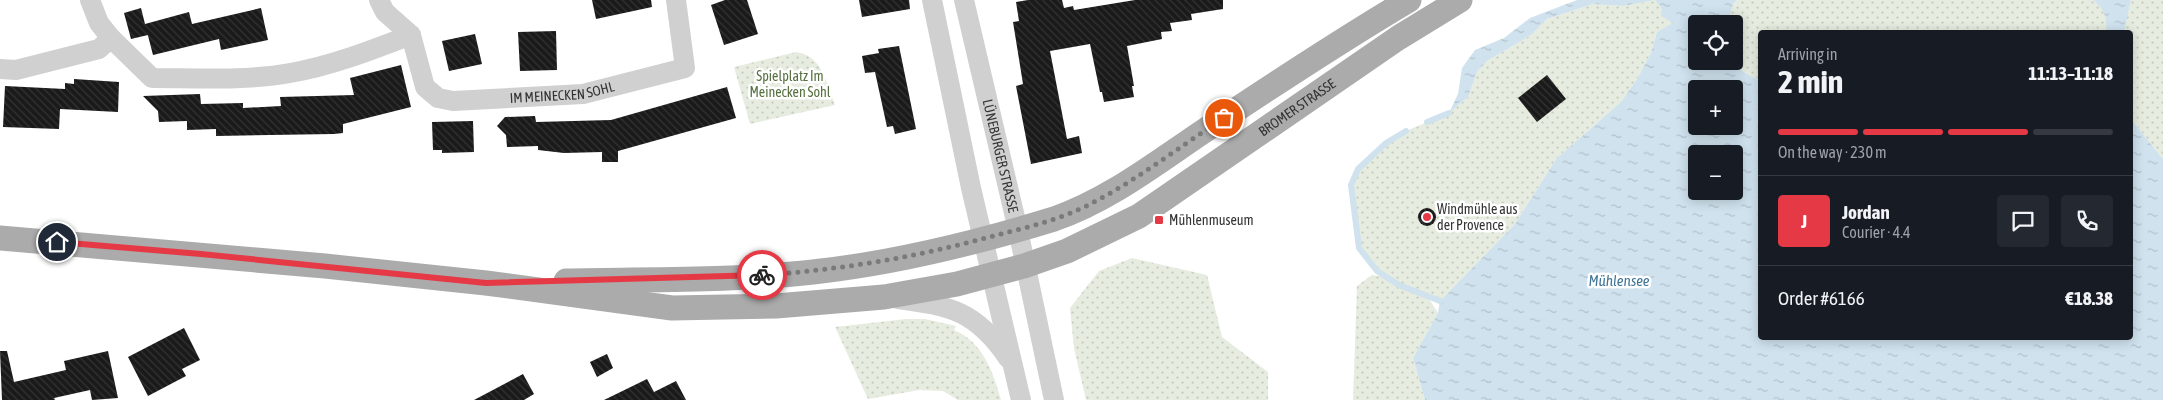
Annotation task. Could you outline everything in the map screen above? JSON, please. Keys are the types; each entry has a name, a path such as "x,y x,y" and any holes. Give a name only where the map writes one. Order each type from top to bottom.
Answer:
{"main road":[{"path":"0,238 201,254 486,283 705,278 812,272 868,264 983,239 1067,214 1122,185 1266,89 1409,0"},
{"name":"BROMER STRASSE","path":"486,283 672,308 776,306 884,297 992,275 1024,266 1067,251 1139,216 1390,44 1460,0"}],"street":[{"path":"90,0 99,23 111,38 152,78 227,78 290,73 368,52 411,35 385,12 379,0"},
{"name":"IM MEINECKEN SOHL","path":"411,35 426,87 438,98 453,101 583,94 685,68 676,0"},
{"path":"932,0 973,197 1021,400"},
{"name":"LÜNEBURGER STRASSE","path":"964,0 1018,230 1024,266 1054,400"},
{"path":"0,69 16,70 99,49 111,38"},
{"path":"884,297 942,305 965,315 993,339 1011,362"}],"green space":[{"path":"1655,0 1733,4 1737,0 2093,0 2100,6 2108,21 2126,21 2131,0 2163,0 2163,159 2133,122 2133,30 1758,30 1758,80 1741,70 1743,70 1743,15 1688,15 1688,26 1657,32 1651,53 1637,79 1621,102 1556,159 1515,224 1440,301 1427,296 1438,313 1413,358 1425,400 1353,400 1357,286 1372,275 1385,277 1377,271 1359,248 1351,185 1358,169 1386,143 1406,131 1449,113 1468,97 1477,72 1487,61 1531,35 1547,19 1593,4 1623,6"},
{"name":"Spielplatz Im Meinecken Sohl","path":"796,52 812,59 818,65 835,105 750,124 734,67"},
{"path":"1132,258 1207,275 1222,337 1268,372 1268,400 1086,400 1074,348 1070,308 1099,271"},
{"path":"906,319 925,319 956,326 954,330 964,335 980,350 990,369 1001,400 958,400 943,391 919,390 868,399 835,327"}],"water":[{"path":"1577,0 1655,0 1623,6 1593,4 1547,19 1531,35 1487,61 1477,72 1468,97 1449,113 1458,94 1462,68 1475,50 1504,38 1530,18"},
{"name":"Mühlensee","path":"1655,0 1737,0 1733,4 1730,15 1688,15 1688,70 1741,70 1758,80 1758,340 2133,340 2133,122 2163,159 2163,400 1425,400 1413,358 1438,313 1440,301 1515,224 1556,159 1621,102 1637,79 1651,53 1657,32 1673,23 1661,16 1662,9"},
{"path":"2093,0 2131,0 2124,30 2106,30 2104,14"}],"building":[{"path":"592,0 651,0 652,7 596,19"},
{"path":"725,0 747,0 758,34 724,45 711,5"},
{"path":"859,0 909,0 910,9 862,17"},
{"path":"1062,0 1064,8 1073,6 1074,10 1135,0 1223,0 1223,9 1191,14 1192,20 1170,23 1172,31 1161,32 1162,39 1127,46 1134,97 1104,102 1102,92 1100,92 1090,44 1050,51 1067,139 1079,136 1082,153 1031,164 1016,86 1023,84 1013,22 1019,21 1016,2"},
{"path":"141,8 145,24 189,12 192,24 261,8 268,40 221,50 219,39 153,55 148,35 131,39 124,13"},
{"path":"556,31 557,70 520,71 518,32"},
{"path":"475,34 482,64 449,71 442,41"},
{"path":"899,46 916,129 895,134 893,126 887,127 875,72 865,73 862,56 879,53 878,49"},
{"path":"401,65 411,107 343,124 343,133 216,136 216,129 187,130 187,121 159,122 158,111 143,96 200,94 201,104 243,103 243,108 281,106 280,97 354,95 350,78"},
{"path":"1547,75 1566,99 1537,122 1518,98"},
{"path":"74,79 119,82 118,112 60,109 59,129 3,127 5,86 65,89 65,83 74,84"},
{"path":"727,87 736,118 618,151 618,162 602,162 602,152 564,153 538,150 538,146 507,147 506,135 497,126 505,117 535,116 536,122 611,120"},
{"path":"473,121 474,152 442,153 442,150 433,150 432,122"},
{"path":"1427,208 1433,211 1436,217 1433,223 1427,226 1421,223 1418,217 1421,211"},
{"path":"184,328 200,360 182,369 186,376 148,396 128,357"},
{"path":"0,351 7,351 14,382 66,370 64,361 108,351 118,398 92,400 90,390 54,398 55,400 2,400"},
{"path":"607,354 613,368 597,377 590,362"},
{"path":"523,374 534,394 524,400 474,400"},
{"path":"647,379 654,392 676,381 686,400 604,400"}],"waterway":[{"path":"1427,122 1449,113"},
{"path":"1406,131 1386,143 1358,169 1351,185 1359,248 1377,271 1399,285 1440,301"}],"way so far":[{"path":"762,275 812,272 868,264 948,248 1018,230 1067,214 1122,185 1224,118"}],"place":[{"name":"Windmühle aus der Provence","path":"1427,217"},
{"name":"Mühlenmuseum","path":"1159,220"}],"route":[{"path":"57,242 201,254 486,283 762,275"}]}
